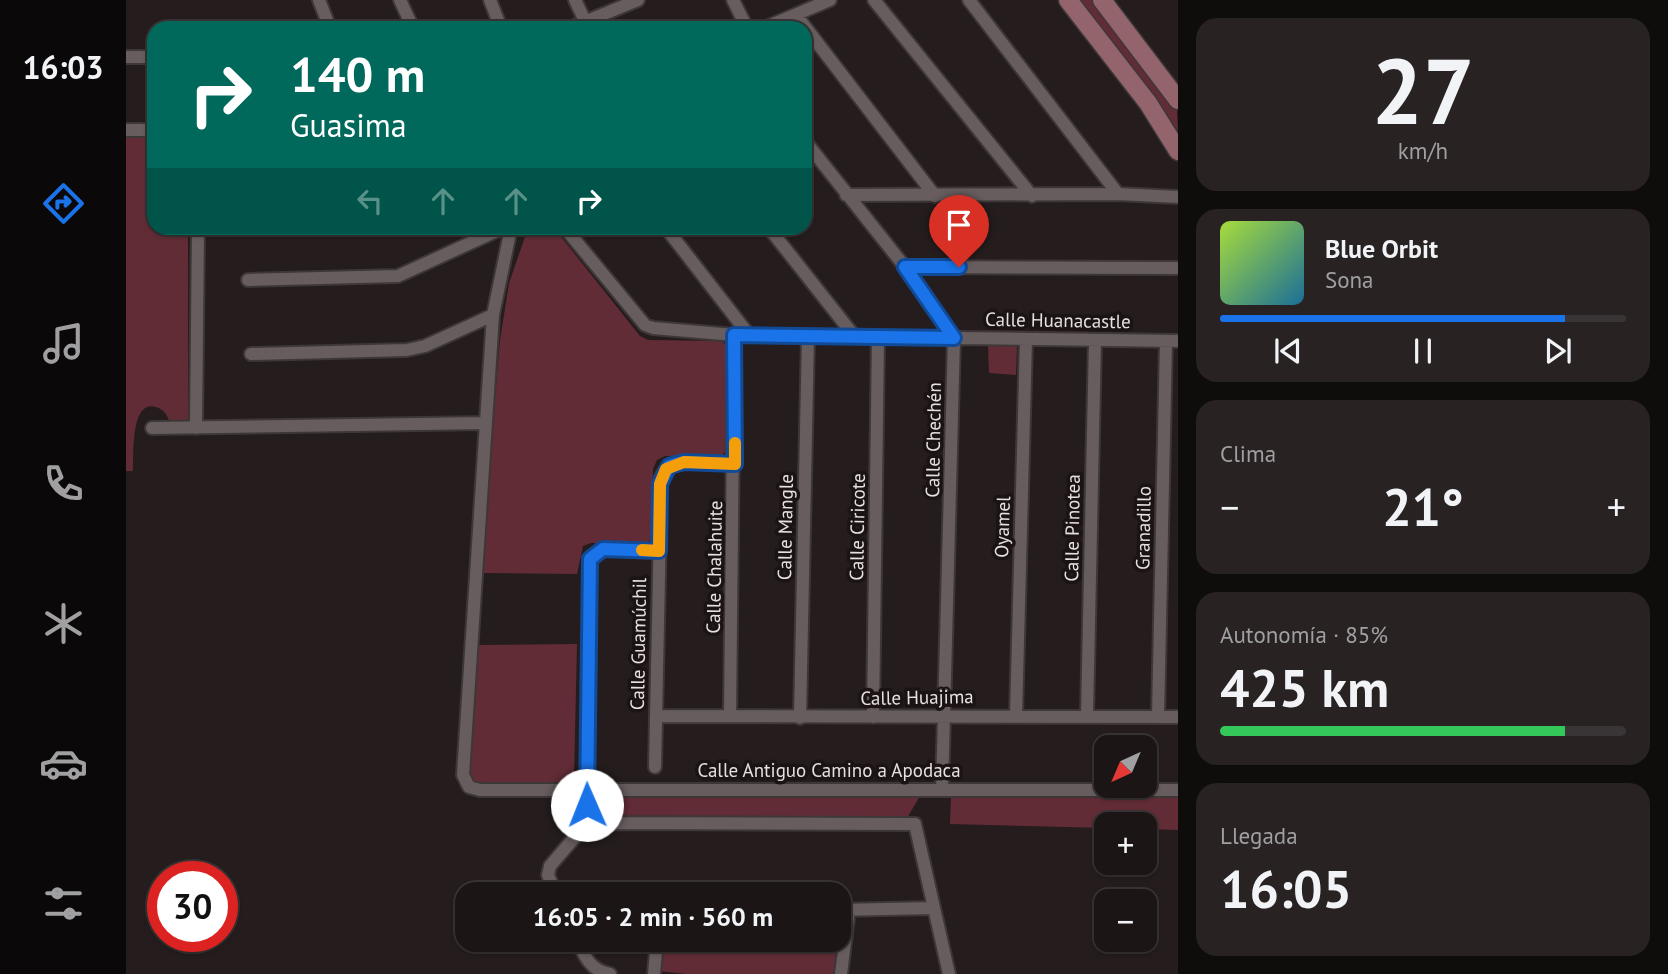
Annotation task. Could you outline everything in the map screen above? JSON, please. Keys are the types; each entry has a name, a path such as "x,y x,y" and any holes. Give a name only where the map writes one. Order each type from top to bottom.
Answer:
{"street":[{"path":"319,0 327,21"},
{"path":"400,0 410,21"},
{"path":"490,0 498,21"},
{"path":"575,0 585,21 638,0"},
{"path":"733,0 744,21"},
{"path":"781,21 830,0"},
{"path":"874,0 1032,196"},
{"path":"969,0 1118,194"},
{"path":"1068,0 1147,103 1178,151"},
{"path":"1102,0 1178,100"},
{"path":"796,15 801,21"},
{"path":"812,36 934,196"},
{"path":"126,57 147,57"},
{"path":"126,130 147,130"},
{"path":"812,150 905,267 954,338"},
{"path":"846,195 1118,194 1178,197"},
{"path":"197,428 198,235"},
{"path":"248,280 398,276 488,235"},
{"path":"152,428 486,423 493,315 510,235"},
{"name":"Calle Huanacastle","path":"571,235 647,327 734,335 1172,341"},
{"path":"671,235 749,335"},
{"path":"775,235 855,337"},
{"path":"905,267 1178,268"},
{"path":"251,354 407,350 425,346 493,315"},
{"name":"Calle Chalahuite","path":"730,716 735,464 734,335"},
{"name":"Calle Mangle","path":"800,718 808,336"},
{"name":"Calle Ciricote","path":"873,717 878,337"},
{"name":"Calle Chechén","path":"942,790 954,338"},
{"name":"Oyamel","path":"1016,716 1026,340"},
{"name":"Calle Pinotea","path":"1087,716 1095,340"},
{"name":"Granadillo","path":"1158,717 1172,341"},
{"name":"Calle Antiguo Camino a Apodaca","path":"486,423 477,598 463,775 469,787 480,790 1178,790"},
{"name":"Calle Guamúchil","path":"655,767 660,484 666,469 684,462 735,464"},
{"path":"551,882 548,875 550,866 587,823 590,559 603,549 659,551"},
{"name":"Calle Huajima","path":"656,716 1178,717"},
{"path":"587,823 915,824 949,974"},
{"path":"851,910 933,908"},
{"path":"583,952 589,964 599,972 610,974"},
{"path":"653,974 656,952"},
{"path":"841,974 842,952"}],"shaded area":[{"path":"1077,0 1093,0 1177,110 1178,131"},
{"path":"126,138 147,138 147,235 188,235 188,422 170,423 162,410 148,407 142,412 135,430 133,471 126,471"},
{"path":"526,235 560,235 640,336 648,340 722,341 728,347 725,452 720,457 665,456 657,460 653,469 652,538 646,544 591,543 583,546 577,574 480,573 500,340 509,283"},
{"path":"988,346 1017,346 1016,375 989,373"},
{"path":"577,644 574,778 568,784 475,784 468,772 476,645"},
{"path":"921,794 906,820 595,819 592,816 598,795"},
{"path":"951,796 1178,798 1178,830 1157,829 1157,812 1094,812 1094,828 950,824"},
{"path":"660,952 836,952 834,974 687,974 658,971"}],"slow traffic":[{"path":"642,550 659,551 660,484 663,472 672,464 684,462 735,464 735,443"}],"route":[{"path":"587,805 590,559 594,553 603,549 659,551 660,484 663,472 672,464 735,464 734,335 954,338 905,267 959,267"}]}
